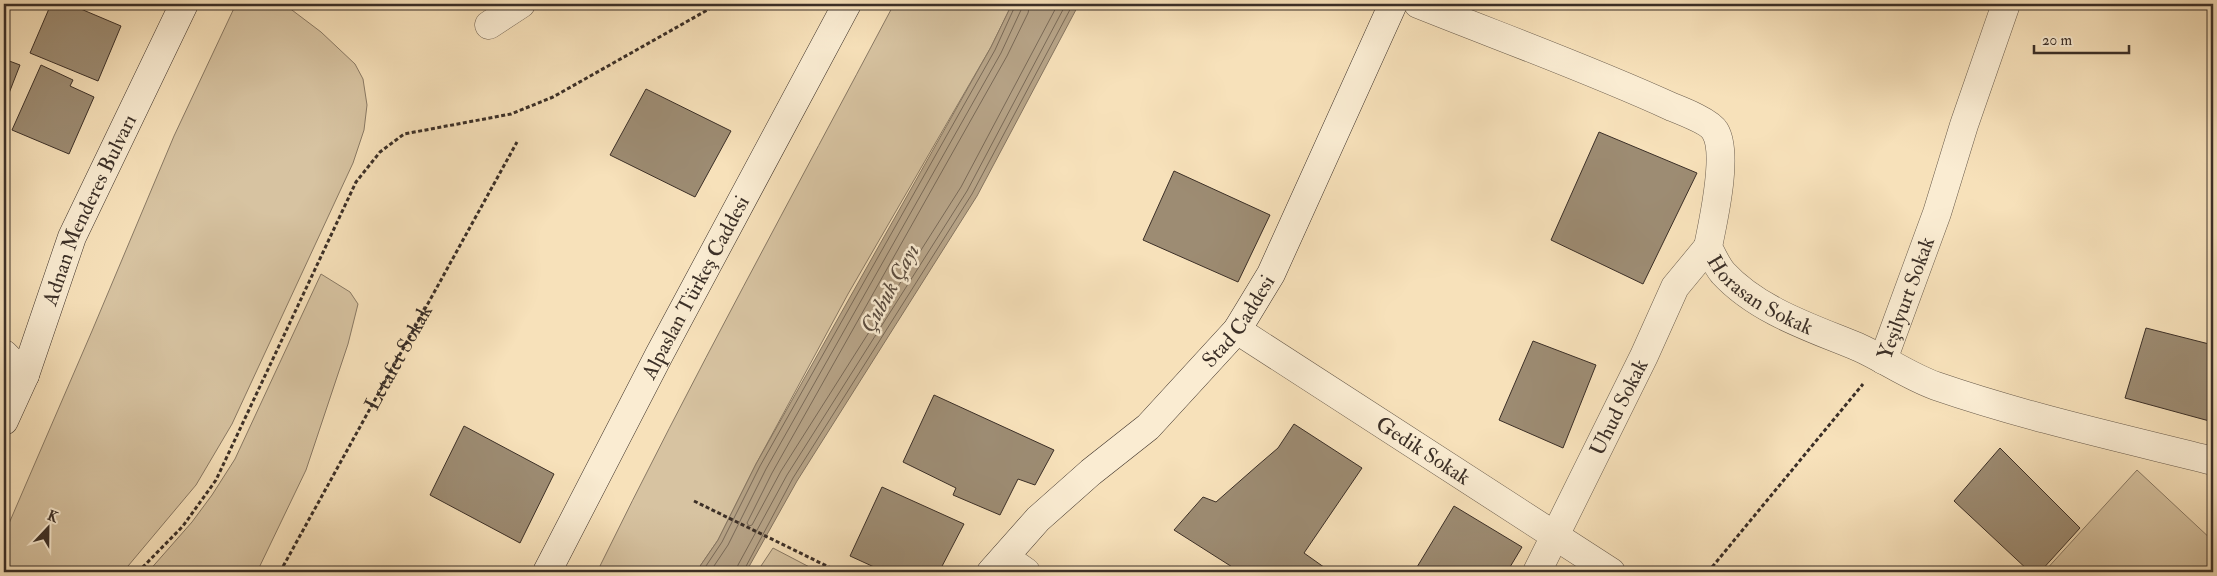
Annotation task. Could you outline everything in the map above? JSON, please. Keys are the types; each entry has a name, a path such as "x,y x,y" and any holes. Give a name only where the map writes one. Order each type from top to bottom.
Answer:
{"street":[{"name":"Adnan Menderes Bulvarı","path":"4,421 25,375 72,237 184,4"},
{"path":"489,25 521,4"},
{"name":"Alpaslan Türkeş Caddesi","path":"547,572 664,346 846,4"},
{"name":"Stad Caddesi","path":"1007,567 1038,519 1091,472 1148,427 1237,330 1271,274 1394,4"},
{"name":"Horasan Sokak","path":"1418,4 1649,96 1692,116 1715,130 1720,144 1718,198 1708,247 1723,273 1745,292 1769,307 1797,322 1861,348 1935,385 2000,405 2213,460"},
{"name":"Yeşilyurt Sokak","path":"1883,360 1937,213 1964,125 2006,4"},
{"name":"Uhud Sokak","path":"1537,572 1644,356 1675,288 1708,247"},
{"name":"Gedik Sokak","path":"1237,330 1611,572"},
{"path":"4,354 25,375 4,395"}],"path":[{"path":"138,572 183,526 216,480 356,182 380,152 404,134 511,114 553,97 718,4"},
{"name":"Letafet Sokak","path":"280,572 517,142"},
{"name":"Yeşilyurt Sokak","path":"1708,572 1883,360"},
{"path":"694,501 839,572"}],"shaded area":[{"path":"236,4 284,4 321,32 355,64 363,79 367,105 364,130 353,163 232,424 196,485 123,572 4,572 4,535 174,136"},
{"path":"894,4 1012,4 991,47 848,294 756,464 718,540 696,572 597,572 706,358"},
{"path":"321,274 350,292 358,304 348,344 306,470 257,572 148,572 192,522 235,459"},
{"path":"2137,470 2213,541 2213,572 2044,572"},
{"path":"773,548 819,572 757,572"}],"water":[{"name":"Çubuk Çayı","path":"1012,4 1079,4 977,196 797,481 746,572 696,572 718,540 756,464 991,47"}],"building":[{"path":"51,4 69,4 121,26 98,81 30,53"},
{"path":"4,59 20,65 4,106"},
{"path":"41,65 73,80 70,86 94,97 69,154 12,130"},
{"path":"646,89 731,131 695,197 610,155"},
{"path":"1599,132 1697,173 1643,284 1551,240"},
{"path":"1174,171 1270,215 1238,282 1143,240"},
{"path":"2146,328 2213,345 2213,422 2125,398"},
{"path":"1533,341 1596,365 1563,448 1499,420"},
{"path":"934,395 1054,450 1035,485 1018,479 1000,515 953,495 956,488 903,462"},
{"path":"1294,424 1362,468 1304,553 1328,570 1326,572 1240,572 1174,530 1203,497 1216,502 1278,448"},
{"path":"464,426 554,474 520,543 430,495"},
{"path":"2000,448 2080,528 2040,572 2030,572 1954,501"},
{"path":"882,487 964,524 939,572 885,572 850,556"},
{"path":"1454,506 1522,547 1507,572 1414,572"}]}
